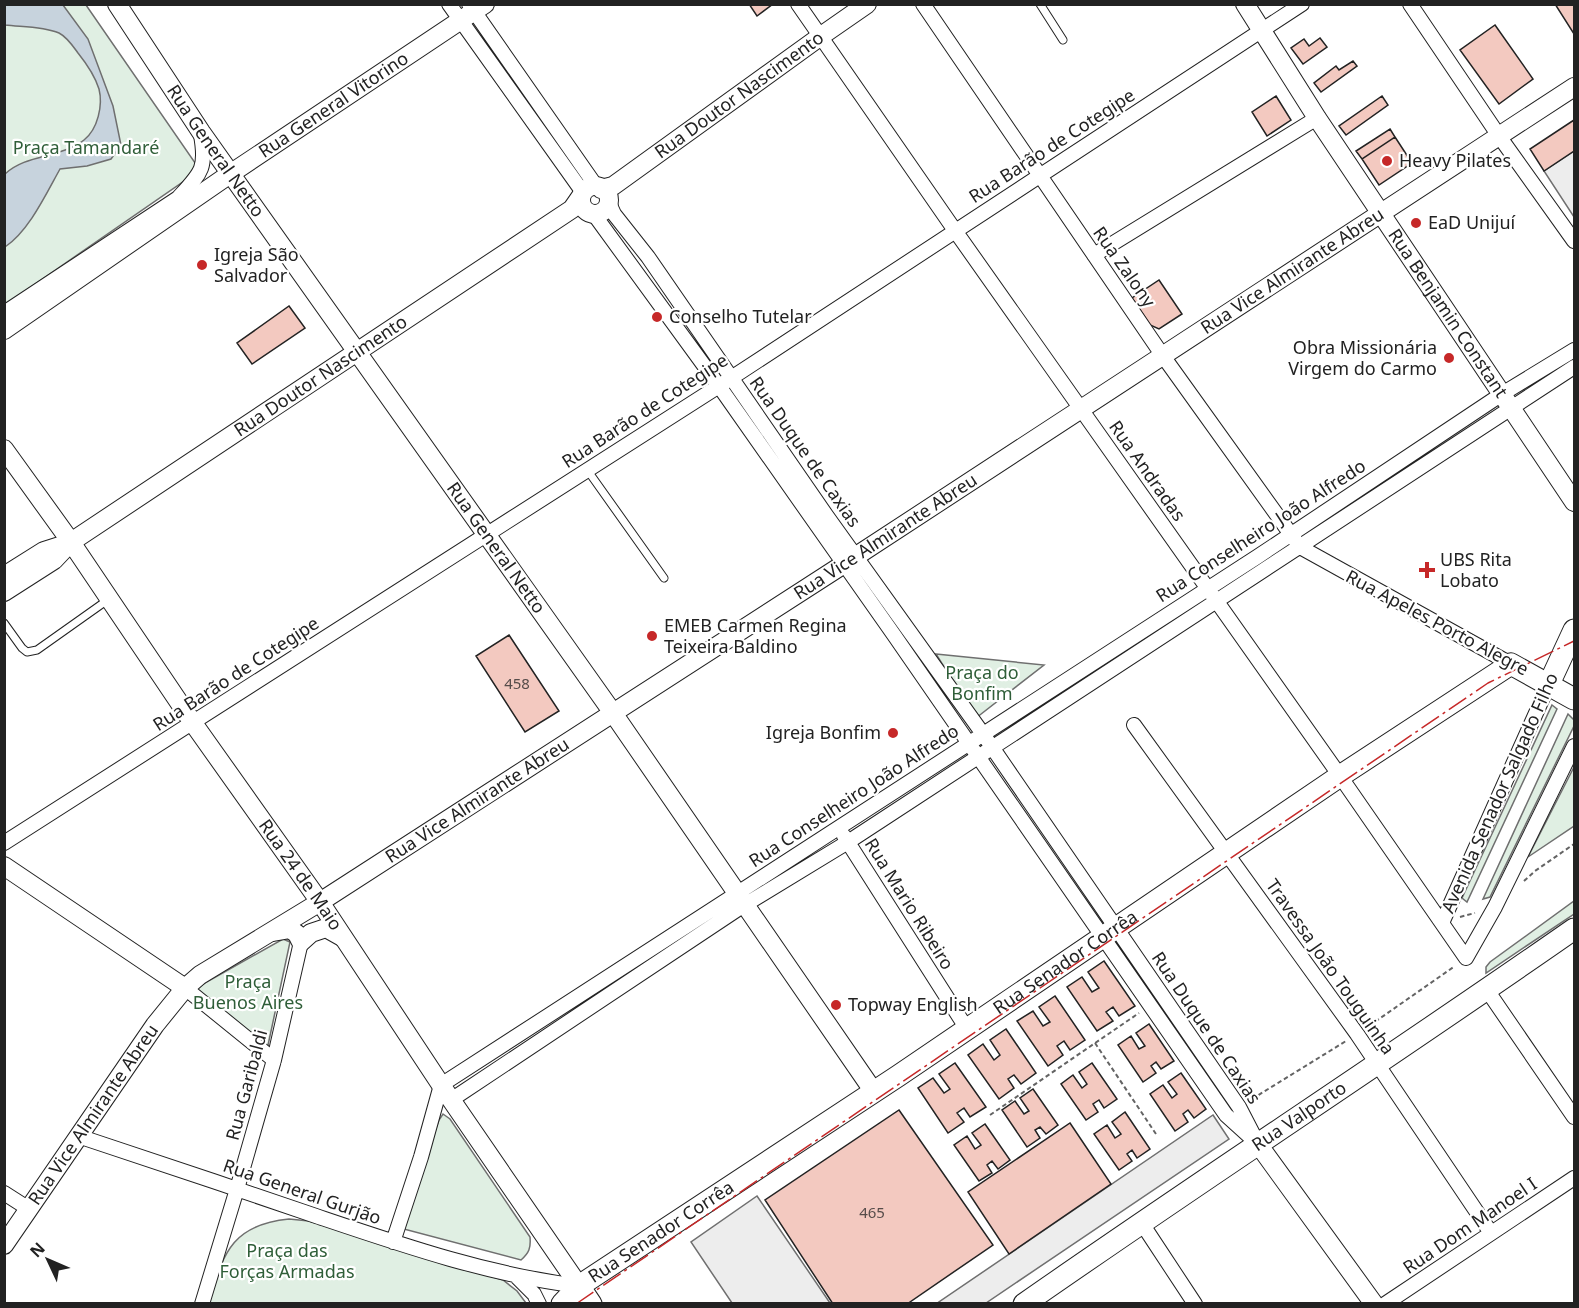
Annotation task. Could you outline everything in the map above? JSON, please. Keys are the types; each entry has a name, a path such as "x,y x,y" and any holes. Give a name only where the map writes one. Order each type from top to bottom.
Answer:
{"main road":[{"name":"Avenida Senador Salgado Filho","path":"1549,684 1575,630"},
{"name":"Rua Apeles Porto Alegre","path":"1511,664 1575,699"},
{"name":"Rua Senador Corrêa","path":"562,1304 585,1295 874,1092 1340,776 1511,664"},
{"name":"Rua Valporto","path":"1024,1304 1141,1222 1575,929"}],"street":[{"name":"Rua General Netto","path":"117,4 230,174 613,713 874,1092"},
{"name":"Rua Duque de Caxias","path":"449,4 472,10 522,79 562,137 634,267 719,386 764,438 850,560 894,635 1043,851 1110,933 1239,1107 1258,1144"},
{"name":"Rua Andradas","path":"798,4 1466,958 1495,907 1575,746"},
{"name":"Rua Doutor Nascimento","path":"4,592 54,560 71,542 357,351 594,198 867,4"},
{"name":"Rua Zalony","path":"923,4 1163,356 1299,547"},
{"name":"Rua Benjamin Constant","path":"1245,4 1317,118 1575,502"},
{"name":"Rua Barão de Cotegipe","path":"4,843 485,534 588,471 1302,4"},
{"path":"1410,4 1499,136 1575,241"},
{"name":"Rua Duque de Caxias","path":"472,10 489,60 550,144 594,198 614,214 648,257 731,378 764,438"},
{"name":"Rua General Vitorino","path":"4,330 472,10"},
{"path":"489,60 501,50"},
{"path":"509,88 522,79"},
{"name":"Rua Vice Almirante Abreu","path":"4,1245 155,1025 185,988 201,975 320,902 850,560 1575,87"},
{"path":"527,113 539,104"},
{"path":"1094,255 1317,118"},
{"path":"4,313 178,198 199,174 204,162 201,132"},
{"path":"550,144 562,137"},
{"path":"634,267 648,257"},
{"path":"679,330 692,321"},
{"name":"Rua Conselheiro João Alfredo","path":"446,1093 593,986 639,956 740,899 801,870 849,842 1456,445 1507,401 1575,350"},
{"name":"Rua Conselheiro João Alfredo","path":"446,1093 603,999 647,969 794,857 1447,432 1575,368"},
{"path":"1447,432 1456,445"},
{"name":"Rua 24 de Maio","path":"4,449 320,902 446,1093 585,1295"},
{"path":"1361,488 1370,501"},
{"name":"Rua Doutor Nascimento","path":"4,576 44,551 71,542"},
{"name":"Rua Apeles Porto Alegre","path":"1299,547 1511,664"},
{"path":"1257,557 1265,569"},
{"name":"Rua Duque de Caxias","path":"850,560 908,627 1058,843 1151,1005 1226,1115 1258,1144"},
{"path":"894,635 908,627"},
{"path":"1142,631 1150,644"},
{"path":"1092,663 1101,676"},
{"name":"Avenida Senador Salgado Filho","path":"1442,923 1549,684"},
{"name":"Travessa João Touguinha","path":"1134,725 1377,1064 1491,1233"},
{"path":"908,783 917,797"},
{"path":"1020,818 1034,808"},
{"name":"Rua Mario Ribeiro","path":"840,828 967,1029"},
{"path":"1043,851 1058,843"},
{"path":"794,857 801,870"},
{"path":"4,866 185,988 274,1060"},
{"path":"268,933 284,928 290,929 302,942 311,933 326,928 343,937"},
{"name":"Rua Garibaldi","path":"202,1304 274,1060 302,942"},
{"path":"639,956 647,969"},
{"path":"593,986 603,999"},
{"path":"1487,990 1575,1117"},
{"path":"393,1242 421,1157 446,1093"},
{"name":"Rua General Gurjão","path":"78,1136 393,1242 465,1264 585,1295"},
{"path":"1258,1144 1374,1304"},
{"name":"Rua Dom Manoel I","path":"1385,1304 1575,1178"},
{"path":"4,1193 29,1209"},
{"path":"1141,1222 1195,1304"},
{"path":"516,1276 534,1294 539,1304"}],"lane":[{"path":"1040,4 1063,40"},
{"path":"588,471 664,578"},
{"path":"4,623 22,648 27,652 37,650 109,599"}],"path":[{"path":"990,1115 1151,1005"},
{"path":"1095,1043 1156,1134"}],"green space":[{"name":"Praça Tamandaré","path":"4,5 86,5 200,170 5,305"},
{"name":"Praça do Bonfim","path":"936,654 1044,665 976,718"},
{"path":"1552,705 1557,709 1467,902 1462,898"},
{"path":"1568,714 1574,720 1574,726 1490,897 1483,899"},
{"path":"1574,767 1574,826 1528,857"},
{"path":"1574,901 1574,914 1486,973 1486,967 1490,962"},
{"name":"Praça Buenos Aires","path":"283,939 290,942 267,1050 196,988"},
{"path":"443,1114 450,1119 530,1237 529,1250 521,1260 400,1228"},
{"name":"Praça das Forças Armadas","path":"289,1219 309,1221 503,1280 517,1291 526,1303 207,1304 219,1270 232,1245 254,1228 269,1222"}],"shaded area":[{"path":"5,4 63,5 88,39 113,106 121,145 111,159 87,166 60,169 22,232 5,247 5,174 23,163 65,150 84,140 96,123 100,102 99,89 93,75 67,39 59,33 46,29 5,25"},
{"path":"1574,151 1574,217 1544,171"},
{"path":"1213,1115 1229,1139 986,1303 936,1304"},
{"path":"757,1196 830,1303 732,1303 691,1242"}],"building":[{"path":"749,4 773,4 757,16"},
{"path":"1555,4 1574,4 1574,34"},
{"path":"1495,25 1533,79 1499,104 1460,50"},
{"path":"1320,38 1327,47 1303,64 1291,48 1304,39 1309,46"},
{"path":"1353,61 1357,66 1321,92 1314,83 1336,66 1339,70"},
{"path":"1276,96 1291,120 1267,136 1252,112"},
{"path":"1382,96 1388,105 1346,135 1339,126"},
{"path":"1574,120 1574,151 1544,171 1530,149"},
{"path":"1390,129 1395,137 1362,159 1356,151"},
{"name":"Heavy Pilates","path":"1395,137 1412,163 1379,185 1362,159"},
{"path":"1159,280 1182,314 1159,329 1150,325 1132,298"},
{"path":"289,306 305,328 252,364 237,343"},
{"path":"509,635 559,711 525,732 476,656"},
{"path":"1104,961 1135,1006 1119,1016 1113,1007 1106,1012 1113,1021 1097,1031 1067,987 1082,977 1092,992 1099,988 1088,972"},
{"path":"1055,996 1085,1040 1070,1050 1064,1041 1057,1046 1063,1055 1048,1066 1017,1021 1033,1011 1043,1026 1050,1022 1039,1007"},
{"path":"1149,1024 1174,1061 1161,1069 1156,1062 1151,1066 1156,1073 1143,1082 1118,1045 1131,1036 1139,1049 1145,1046 1136,1033"},
{"path":"1006,1029 1036,1073 1021,1084 1014,1075 1008,1079 1014,1088 999,1099 968,1055 983,1044 994,1060 1000,1055 990,1040"},
{"path":"955,1063 986,1107 970,1117 964,1108 957,1113 964,1122 948,1133 918,1088 933,1078 944,1093 950,1089 939,1074"},
{"path":"1092,1063 1117,1099 1104,1108 1099,1100 1093,1104 1098,1112 1086,1120 1061,1084 1073,1075 1082,1088 1087,1084 1079,1072"},
{"path":"1181,1073 1206,1109 1194,1118 1188,1110 1183,1114 1188,1122 1175,1131 1150,1094 1163,1085 1172,1098 1177,1094 1168,1082"},
{"path":"1033,1089 1058,1125 1046,1134 1040,1127 1035,1130 1040,1138 1027,1147 1002,1110 1015,1101 1024,1114 1029,1111 1020,1098"},
{"path":"899,1110 993,1245 907,1304 833,1304 765,1200"},
{"path":"1125,1112 1150,1149 1137,1158 1132,1150 1127,1154 1132,1161 1119,1170 1094,1134 1107,1125 1115,1138 1121,1134 1112,1122"},
{"path":"1070,1123 1111,1184 1009,1254 968,1192"},
{"path":"985,1124 1010,1160 998,1169 992,1161 987,1165 992,1173 979,1181 954,1145 967,1136 975,1149 981,1145 972,1133"}],"power":[{"path":"576,1304 1488,683 1574,641"}],"place":[{"name":"Heavy Pilates","path":"1387,161"},
{"name":"EaD Unijuí","path":"1416,223"},
{"name":"Igreja São Salvador","path":"202,265"},
{"name":"Conselho Tutelar","path":"657,317"},
{"name":"Obra Missionária Virgem do Carmo","path":"1449,358"},
{"name":"UBS Rita Lobato","path":"1427,570"},
{"name":"EMEB Carmen Regina Teixeira Baldino","path":"652,636"},
{"name":"Igreja Bonfim","path":"893,733"},
{"name":"Topway English","path":"836,1005"}]}
